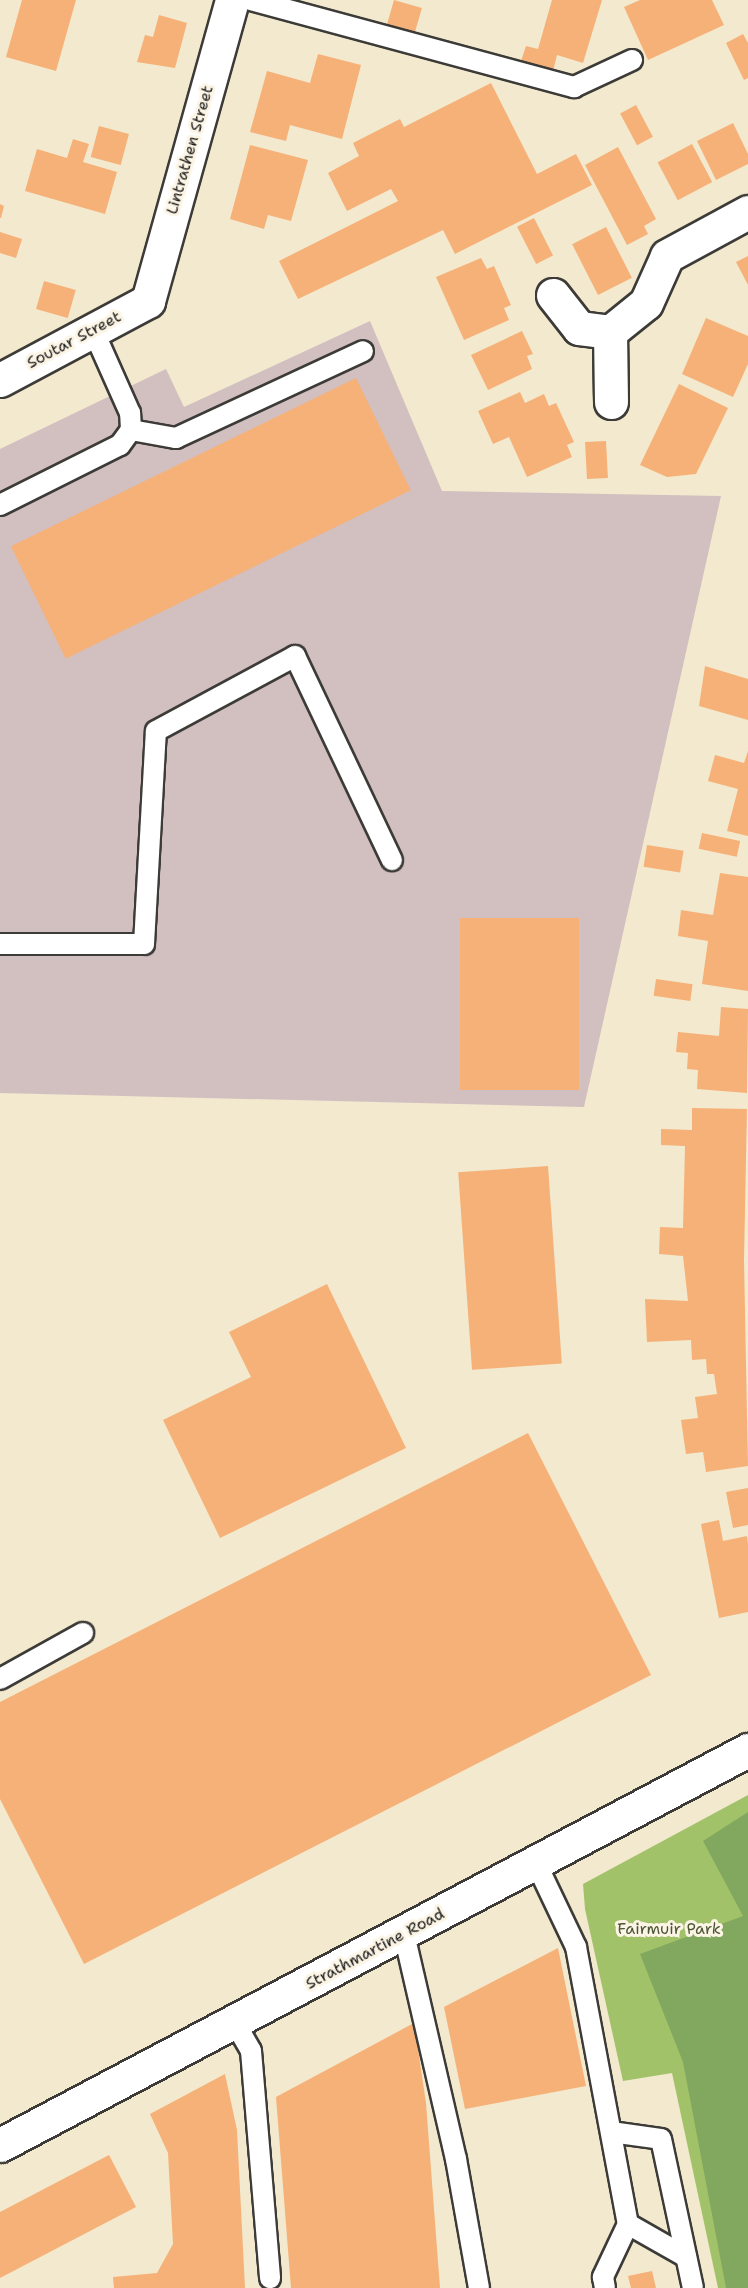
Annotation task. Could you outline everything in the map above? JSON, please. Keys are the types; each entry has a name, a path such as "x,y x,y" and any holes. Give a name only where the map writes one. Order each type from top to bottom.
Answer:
{"street":[{"name":"Lintrathen Street","path":"148,301 232,0"},
{"path":"553,295 579,328 610,332 646,303 667,256 748,212"},
{"name":"Soutar Street","path":"0,380 148,301"},
{"path":"610,332 611,402"},
{"name":"Strathmartine Road","path":"0,2145 235,2024 748,1750"}],"lane":[{"path":"250,0 574,87 632,60"},
{"path":"0,505 120,445 131,430 130,412 93,330"},
{"path":"131,430 176,438 363,351"},
{"path":"0,944 144,944 156,731 295,656 392,860"},
{"path":"0,1679 83,1633"},
{"path":"536,1863 576,1947 628,2224 603,2277 605,2288"},
{"path":"404,1934 456,2159 479,2288"},
{"path":"235,2024 251,2051 270,2278"},
{"path":"610,2132 661,2139 693,2288"},
{"path":"628,2224 686,2257"}],"shaded area":[{"path":"370,321 442,491 721,496 584,1107 0,1093 0,449 166,369 184,407"}],"green space":[{"name":"Fairmuir Park","path":"748,1795 748,2288 718,2288 672,2073 623,2081 585,1909 583,1884"},
{"path":"748,1812 748,2288 726,2288 683,2062 640,1954 743,1916 703,1841"}],"building":[{"path":"22,0 76,0 56,71 6,57"},
{"path":"394,0 422,8 414,34 387,26"},
{"path":"552,0 602,0 583,63 557,55 553,71 521,61 526,46 538,49"},
{"path":"640,0 712,0 724,25 648,60 624,7"},
{"path":"159,15 187,23 175,68 137,62 145,35 153,37"},
{"path":"743,34 748,43 748,78 744,80 726,43"},
{"path":"318,54 361,65 342,139 290,125 286,141 250,132 267,71 310,83"},
{"path":"491,83 537,174 576,154 592,185 455,254 443,230 298,299 279,261 398,201 391,189 347,211 328,173 359,156 353,143 400,119 404,127"},
{"path":"636,105 653,137 637,145 620,113"},
{"path":"733,123 748,154 748,164 716,180 697,141"},
{"path":"99,126 129,134 121,165 91,157"},
{"path":"73,139 89,144 83,162 117,172 105,214 25,191 37,149 67,158"},
{"path":"692,144 712,182 678,200 658,162"},
{"path":"250,145 308,160 291,221 268,215 264,229 230,219"},
{"path":"618,147 656,219 644,226 648,234 627,245 585,165"},
{"path":"0,204 4,206 1,218 0,218"},
{"path":"534,218 553,255 536,264 517,227"},
{"path":"606,227 632,278 598,295 572,244"},
{"path":"0,232 22,239 16,258 0,253"},
{"path":"748,256 748,285 736,262"},
{"path":"481,258 487,269 494,266 511,305 504,308 509,320 464,340 436,277"},
{"path":"44,281 76,290 68,318 36,309"},
{"path":"706,318 748,336 748,364 733,397 682,374"},
{"path":"522,331 533,354 527,356 532,369 488,390 471,355"},
{"path":"356,378 411,490 66,659 11,546"},
{"path":"679,384 728,408 696,474 667,477 640,465"},
{"path":"520,392 525,403 544,394 549,406 556,403 574,442 567,445 572,457 527,477 509,437 493,444 478,411"},
{"path":"606,441 608,478 587,479 585,442"},
{"path":"705,666 748,679 748,720 699,706"},
{"path":"748,751 748,836 727,831 738,789 708,781 715,755 744,763"},
{"path":"702,833 740,841 737,857 699,849"},
{"path":"647,845 684,851 680,873 644,867"},
{"path":"720,873 748,877 748,991 702,984 708,941 678,936 681,910 713,915"},
{"path":"460,918 579,918 579,1090 460,1090"},
{"path":"656,979 693,984 690,1001 654,996"},
{"path":"721,1007 748,1009 747,1093 697,1089 698,1070 687,1069 688,1053 676,1052 678,1032 719,1036"},
{"path":"692,1108 747,1109 744,1260 748,1466 706,1472 703,1452 686,1454 681,1420 698,1418 695,1397 717,1394 714,1374 707,1374 706,1359 692,1360 691,1340 647,1342 645,1299 688,1301 683,1256 659,1254 660,1227 683,1228 685,1146 661,1145 661,1129 692,1130"},
{"path":"548,1166 562,1364 472,1370 458,1172"},
{"path":"327,1284 406,1448 220,1538 163,1420 251,1377 229,1332"},
{"path":"528,1433 651,1675 84,1964 0,1799 0,1702"},
{"path":"748,1488 748,1525 733,1528 726,1492"},
{"path":"719,1520 723,1541 747,1536 748,1612 719,1618 701,1524"},
{"path":"558,1948 586,2086 465,2109 444,2007"},
{"path":"414,2023 426,2103 440,2288 291,2288 276,2097"},
{"path":"225,2074 237,2130 245,2288 114,2288 113,2277 157,2273 173,2244 168,2153 150,2114"},
{"path":"109,2155 136,2207 0,2278 0,2212"},
{"path":"652,2271 656,2288 631,2288 628,2276"}]}
